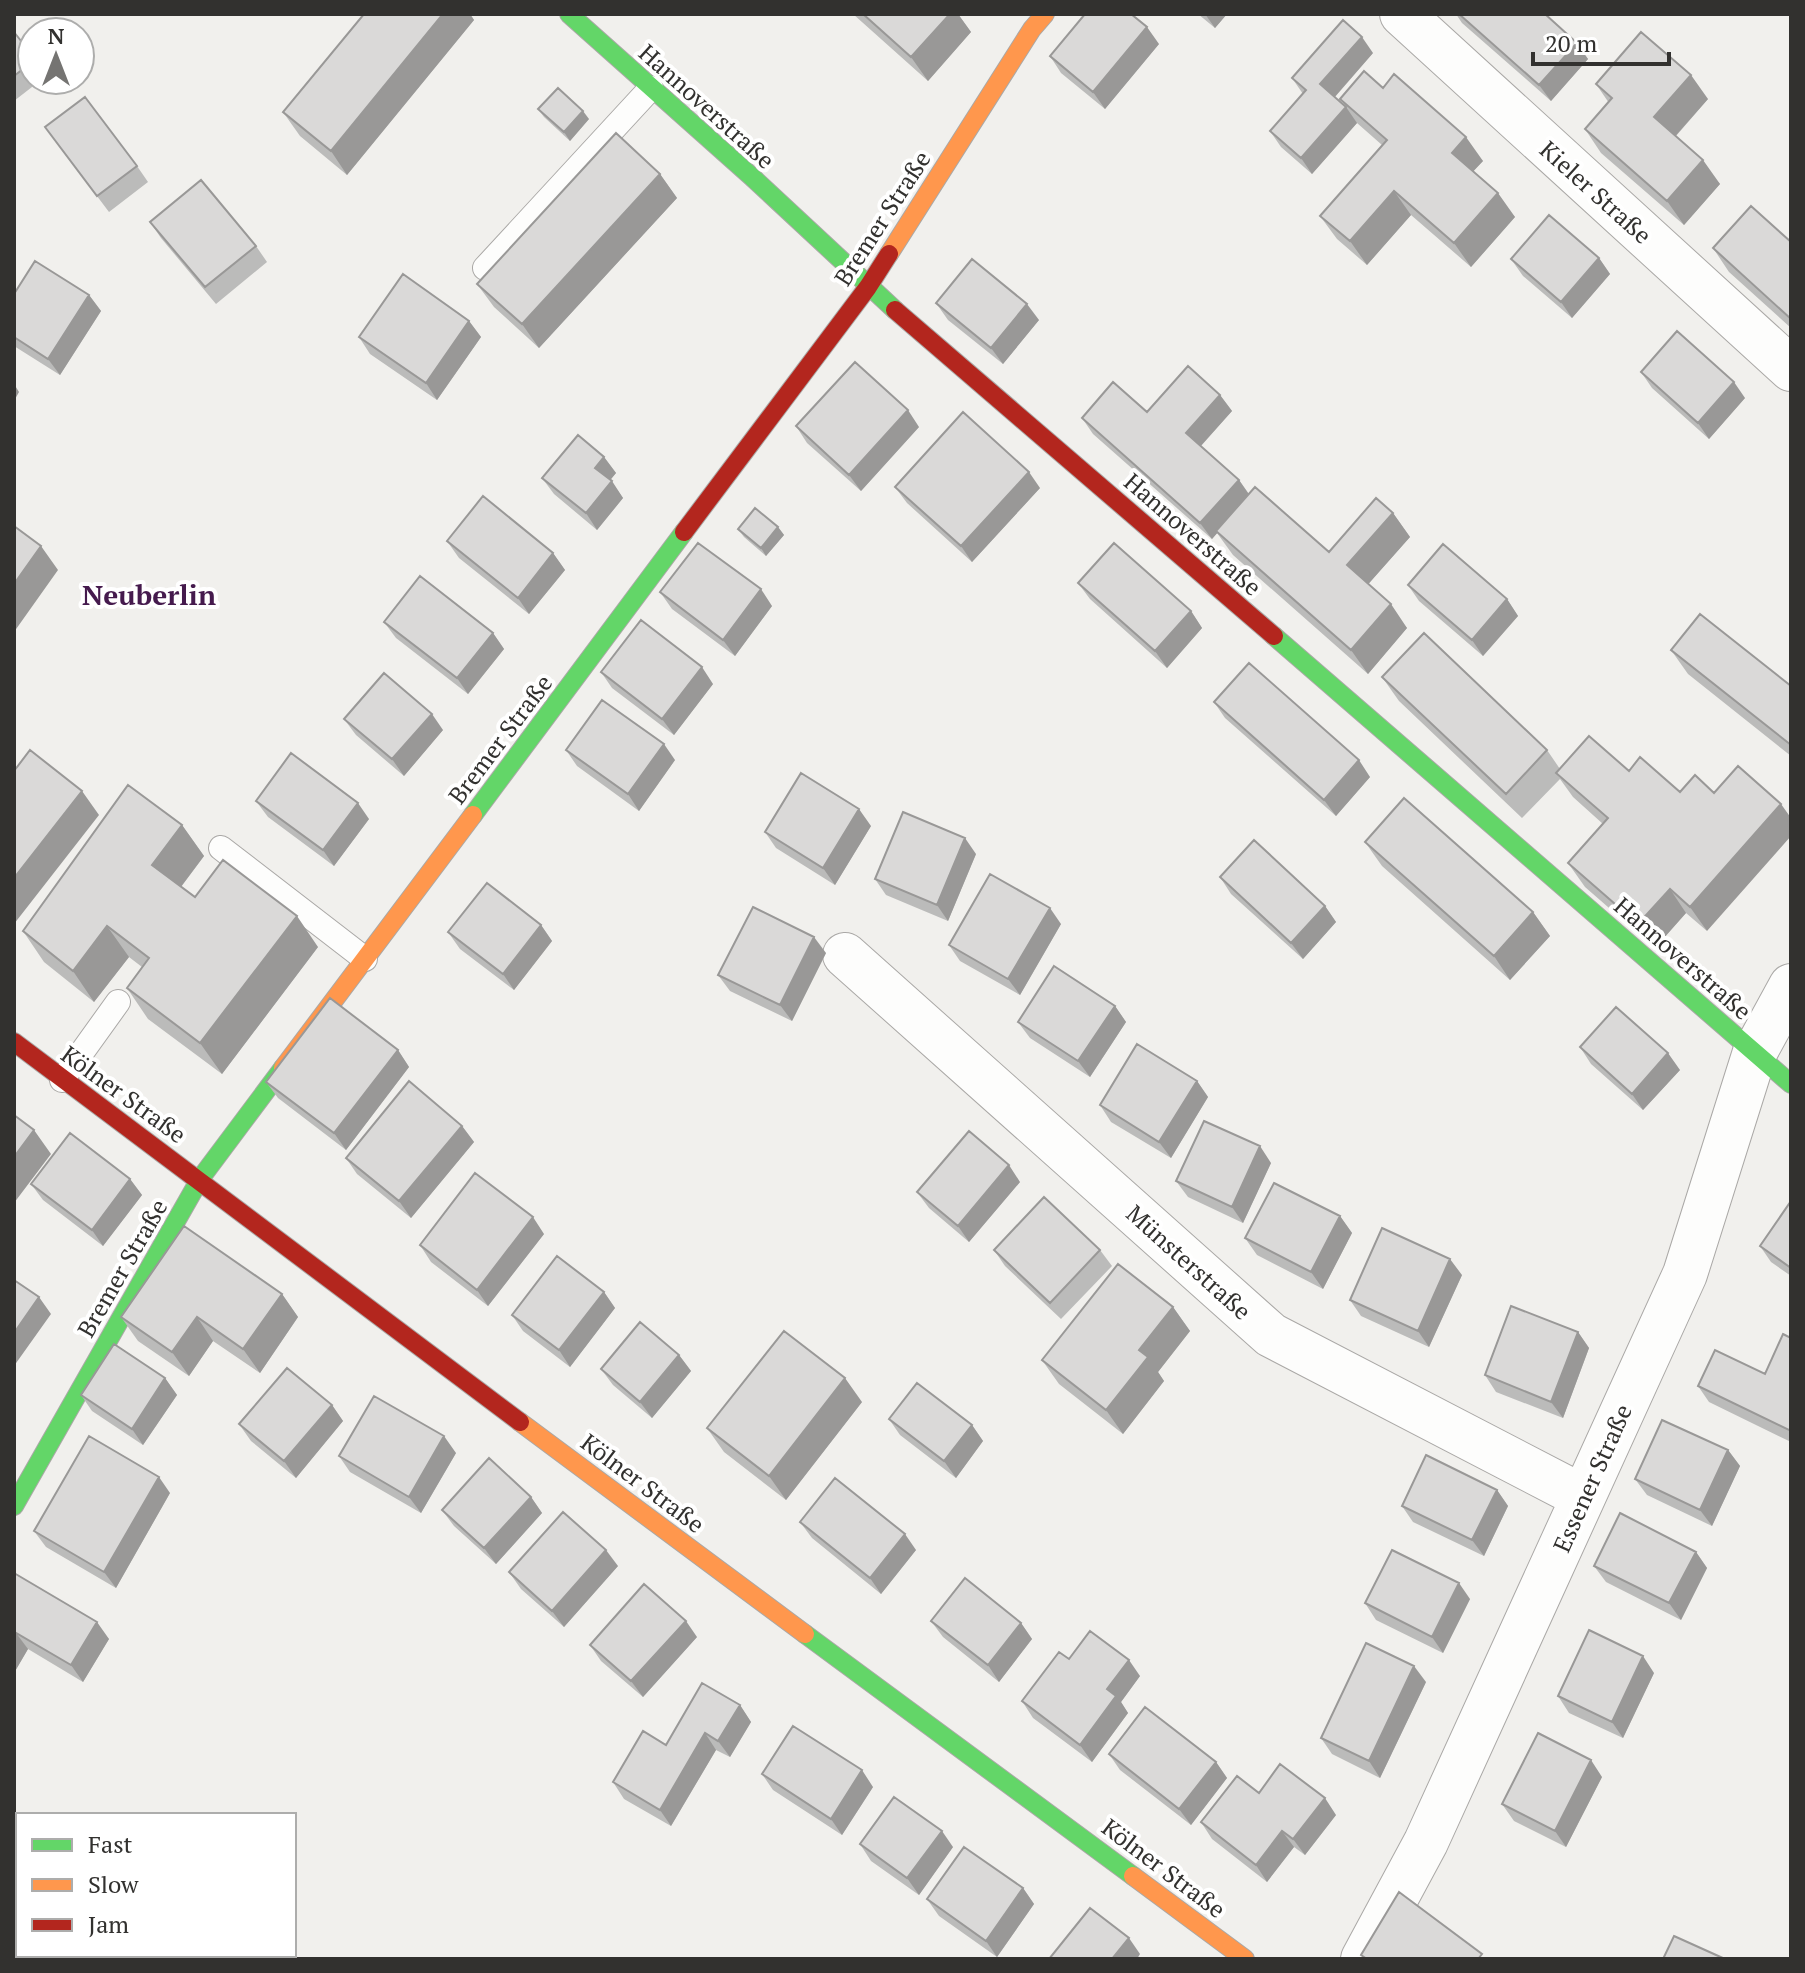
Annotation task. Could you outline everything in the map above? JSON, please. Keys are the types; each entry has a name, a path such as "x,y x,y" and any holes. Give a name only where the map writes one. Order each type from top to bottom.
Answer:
{"street":[{"name":"Hannoverstraße","path":"569,14 752,177 868,287 1791,1084"},
{"name":"Kieler Straße","path":"1402,14 1791,369"},
{"name":"Bremer Straße","path":"14,1506 200,1179 868,287 1031,19"},
{"name":"Münsterstraße","path":"845,955 1271,1335 1583,1497"},
{"name":"Essener Straße","path":"1363,1959 1426,1842 1685,1274 1755,1052 1791,986"},
{"name":"Kölner Straße","path":"14,1042 708,1563 1245,1959"}],"lane":[{"path":"485,268 651,88"},
{"path":"221,848 365,959"},
{"path":"62,1080 118,1002"}],"building":[{"path":"364,14 443,14 331,151 283,112"},
{"path":"863,14 950,14 911,57"},
{"path":"1085,14 1131,14 1147,27 1093,92 1050,56"},
{"path":"1459,14 1545,14 1577,43 1539,85"},
{"path":"1343,20 1362,37 1320,84 1346,107 1301,158 1270,131 1306,90 1292,78"},
{"path":"14,32 16,74 14,76"},
{"path":"1641,32 1691,75 1654,117 1703,160 1667,201 1585,129 1612,98 1596,84"},
{"path":"1364,71 1383,88 1394,74 1466,137 1452,153 1498,193 1454,243 1394,191 1350,241 1320,216 1387,140 1340,99"},
{"path":"558,88 583,111 564,132 538,109"},
{"path":"85,97 137,166 97,196 45,127"},
{"path":"616,133 660,174 522,324 477,284"},
{"path":"201,180 256,246 205,287 150,222"},
{"path":"1751,206 1791,242 1791,319 1713,248"},
{"path":"1549,215 1599,258 1561,302 1511,259"},
{"path":"972,259 1027,304 991,348 936,303"},
{"path":"35,261 89,295 48,359 14,337 14,294"},
{"path":"403,274 469,321 426,383 359,337"},
{"path":"1677,331 1734,382 1698,423 1641,372"},
{"path":"855,362 908,410 849,475 796,426"},
{"path":"1188,366 1220,395 1186,433 1239,480 1200,523 1082,418 1113,382 1147,412"},
{"path":"963,412 1029,472 961,546 895,487"},
{"path":"578,435 604,457 595,468 612,481 586,513 542,478"},
{"path":"1255,487 1329,552 1376,498 1393,513 1347,565 1391,604 1351,650 1216,531"},
{"path":"483,496 553,553 518,598 447,541"},
{"path":"755,508 778,527 761,548 738,529"},
{"path":"14,526 41,546 14,584"},
{"path":"698,543 761,589 723,640 660,592"},
{"path":"1114,543 1191,611 1155,651 1078,583"},
{"path":"1443,544 1507,599 1472,640 1408,585"},
{"path":"420,576 493,633 457,678 384,622"},
{"path":"1700,614 1791,686 1791,745 1671,650"},
{"path":"641,620 702,667 662,719 601,672"},
{"path":"1424,633 1547,750 1506,794 1382,677"},
{"path":"1249,663 1359,760 1324,800 1214,702"},
{"path":"384,673 432,714 392,759 344,719"},
{"path":"602,700 664,744 628,794 566,750"},
{"path":"1589,736 1629,771 1640,757 1680,792 1695,775 1714,793 1738,766 1781,804 1690,907 1670,889 1638,924 1568,863 1608,818 1556,773"},
{"path":"30,750 82,791 14,878 14,771"},
{"path":"291,753 358,803 323,850 256,801"},
{"path":"801,773 859,809 823,868 765,832"},
{"path":"128,785 182,825 152,865 195,897 223,860 297,916 200,1043 127,988 149,958 107,926 73,971 23,931"},
{"path":"1404,798 1533,912 1494,956 1365,842"},
{"path":"903,812 965,838 937,905 875,879"},
{"path":"1254,840 1325,906 1291,943 1220,877"},
{"path":"990,874 1050,908 1008,979 949,945"},
{"path":"487,883 541,925 503,974 448,932"},
{"path":"753,907 814,937 780,1005 718,975"},
{"path":"1054,966 1115,1006 1078,1061 1018,1022"},
{"path":"330,998 398,1050 334,1133 266,1082"},
{"path":"1616,1007 1668,1053 1632,1094 1580,1047"},
{"path":"1137,1044 1197,1081 1159,1142 1100,1105"},
{"path":"409,1081 462,1126 399,1201 346,1158"},
{"path":"14,1115 34,1130 14,1157"},
{"path":"1204,1121 1260,1146 1232,1207 1176,1181"},
{"path":"969,1131 1009,1165 958,1226 917,1192"},
{"path":"70,1133 130,1179 92,1230 31,1184"},
{"path":"475,1173 533,1217 477,1290 420,1245"},
{"path":"1274,1183 1340,1216 1311,1272 1245,1238"},
{"path":"1044,1197 1100,1250 1050,1303 994,1250"},
{"path":"1791,1201 1791,1268 1760,1246"},
{"path":"184,1226 282,1294 243,1349 197,1317 172,1352 121,1317"},
{"path":"1382,1228 1450,1259 1418,1331 1350,1300"},
{"path":"557,1256 604,1292 559,1350 512,1315"},
{"path":"1118,1264 1173,1307 1139,1350 1148,1357 1106,1410 1042,1360"},
{"path":"14,1280 39,1297 14,1333"},
{"path":"1511,1306 1578,1332 1551,1402 1485,1375"},
{"path":"640,1322 679,1355 640,1402 601,1369"},
{"path":"784,1331 845,1378 769,1476 707,1428"},
{"path":"1783,1334 1791,1338 1791,1431 1698,1386 1715,1350 1765,1374"},
{"path":"114,1344 165,1378 132,1429 81,1395"},
{"path":"287,1368 332,1405 284,1461 239,1424"},
{"path":"917,1383 972,1425 944,1461 889,1419"},
{"path":"374,1396 444,1436 409,1497 339,1456"},
{"path":"1662,1420 1728,1450 1700,1510 1635,1479"},
{"path":"89,1436 159,1477 104,1572 34,1531"},
{"path":"1426,1455 1497,1490 1472,1540 1402,1506"},
{"path":"489,1458 531,1497 484,1548 442,1510"},
{"path":"835,1478 905,1534 870,1578 800,1522"},
{"path":"563,1512 606,1550 552,1611 509,1572"},
{"path":"1620,1513 1696,1552 1669,1603 1594,1566"},
{"path":"1392,1550 1459,1583 1432,1637 1365,1603"},
{"path":"14,1573 97,1622 71,1665 16,1633 14,1637"},
{"path":"965,1578 1021,1623 988,1665 931,1621"},
{"path":"644,1584 686,1621 631,1681 590,1645"},
{"path":"1589,1630 1643,1656 1612,1722 1558,1696"},
{"path":"1090,1631 1129,1660 1107,1689 1116,1696 1080,1745 1022,1701 1059,1652 1069,1659"},
{"path":"1366,1643 1414,1666 1369,1761 1321,1738"},
{"path":"702,1683 740,1705 718,1741 705,1733 660,1810 613,1782 643,1731 666,1745"},
{"path":"1145,1707 1216,1762 1179,1809 1109,1754"},
{"path":"793,1726 862,1770 831,1819 762,1774"},
{"path":"1538,1733 1591,1760 1555,1831 1502,1804"},
{"path":"1280,1764 1325,1798 1293,1839 1282,1831 1256,1865 1201,1822 1237,1776 1259,1793"},
{"path":"894,1797 942,1831 907,1878 860,1844"},
{"path":"964,1847 1023,1888 986,1941 927,1899"},
{"path":"1399,1892 1482,1954 1478,1959 1367,1959 1361,1955"},
{"path":"1090,1908 1129,1938 1112,1959 1049,1959"},
{"path":"1674,1936 1725,1959 1663,1959"},
{"path":"123,1957 155,1957 154,1959"},
{"path":"225,1957 228,1959 199,1959"}],"traffic: fast":[{"path":"569,14 895,310"},
{"path":"473,815 684,532"},
{"path":"1274,636 1791,1084"},
{"path":"14,1506 200,1179 283,1068"},
{"path":"805,1634 1133,1876"}],"traffic: slow":[{"path":"889,254 1032,29 1045,14"},
{"path":"283,1068 473,815"},
{"path":"520,1422 805,1634"},
{"path":"1133,1876 1245,1959"}],"traffic: jam":[{"path":"684,532 868,287 889,254"},
{"path":"895,310 1274,636"},
{"path":"14,1042 520,1422"}],"district":[{"name":"Neuberlin","path":"149,594"}]}
